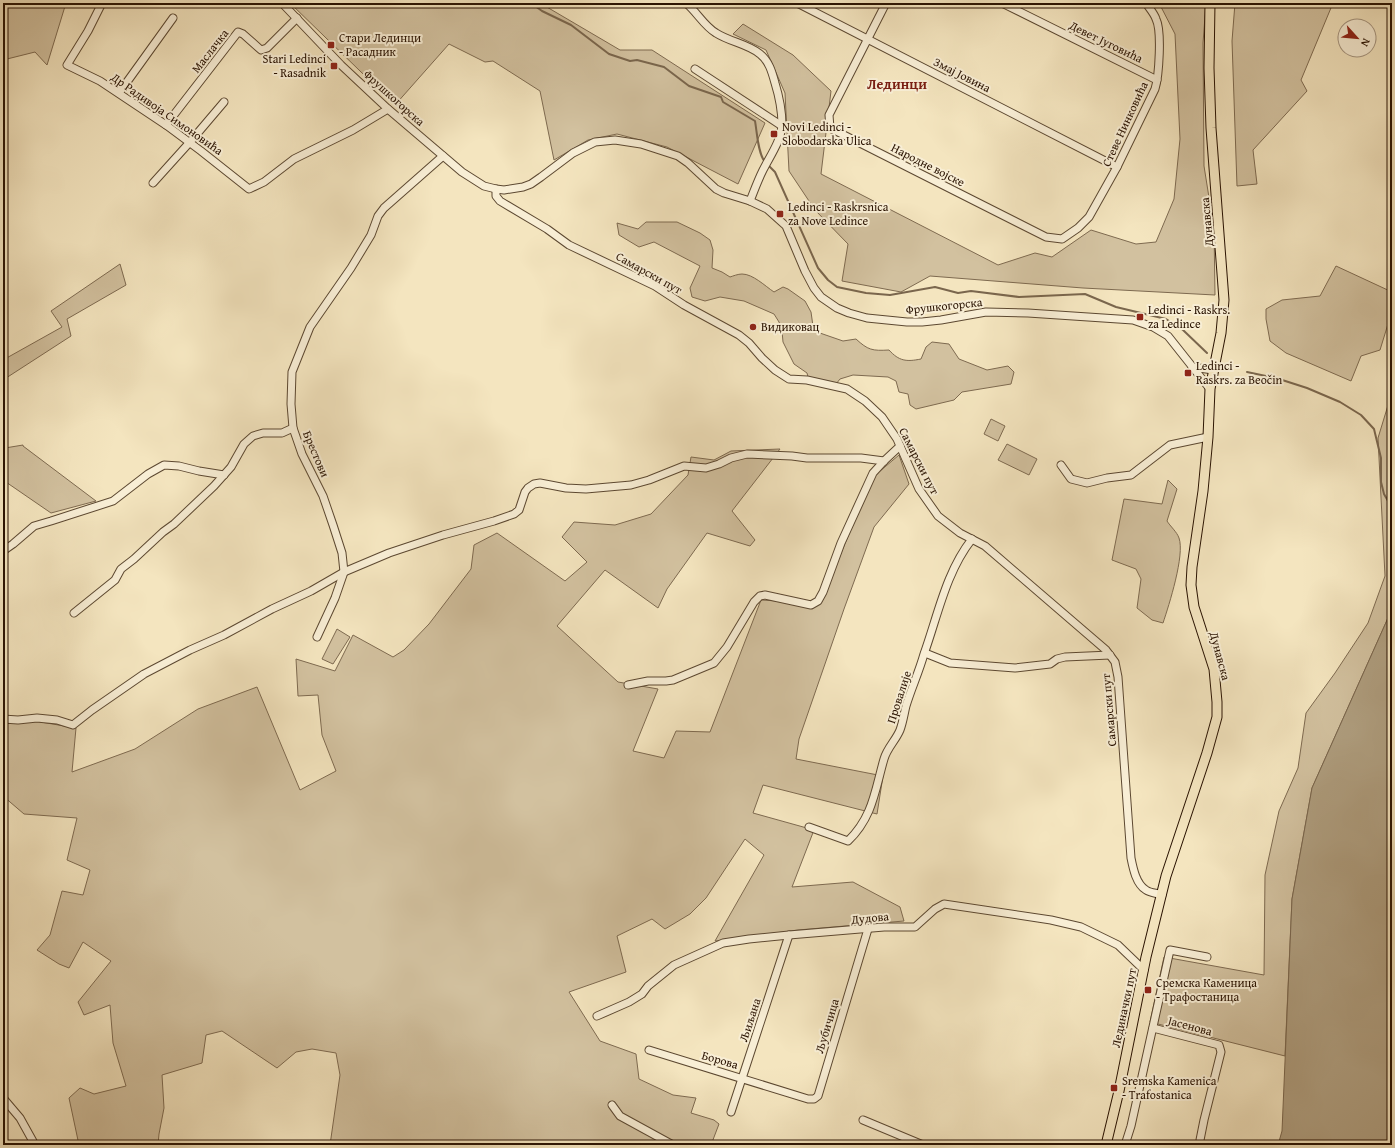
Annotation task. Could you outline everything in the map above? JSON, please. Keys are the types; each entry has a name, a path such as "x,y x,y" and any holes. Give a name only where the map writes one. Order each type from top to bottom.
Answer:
{"main road":[{"name":"Дунавска","path":"1166,876 1207,753 1217,716 1214,669 1194,607 1191,585 1203,491 1208,437 1210,389 1220,341 1224,300 1211,128 1209,68 1210,3"},
{"name":"Лединачки пут","path":"1106,1145 1166,876"}],"street":[{"name":"Др Радивоја Симоновића","path":"102,3 88,31 67,65 100,81 166,125 249,189 264,182 294,159 353,130 388,109"},
{"name":"Фрушкогорска","path":"282,3 341,65 388,109 443,156 471,178 484,186 496,189 514,189 532,184 573,153 595,142 615,140 641,144 678,156 688,163 716,189 750,201 767,209 786,226 811,282 820,297 837,308 849,313 887,321 907,322 941,320 986,312 1028,313 1133,320 1153,327 1168,336 1210,389"},
{"path":"686,3 714,32 761,54 768,63 776,86 781,110 782,126 772,155 762,171 750,201"},
{"name":"Змај Јовина","path":"797,3 1117,167"},
{"path":"868,40 886,3"},
{"name":"Девет Југовића","path":"1002,3 1157,80"},
{"name":"Стеве Нинковића","path":"1062,239 1078,228 1089,217 1117,167 1155,89 1160,33 1157,20 1146,3"},
{"path":"119,93 174,18"},
{"name":"Маслачка","path":"166,125 238,32 244,34 261,50 267,48 297,18"},
{"name":"Народне војске","path":"868,40 829,115 830,128 1046,237 1062,239"},
{"path":"696,69 782,126"},
{"path":"153,183 224,102"},
{"name":"Брестови","path":"317,637 335,598 344,572 342,553 333,525 322,496 302,454 293,428 291,388 292,372 310,327 367,242 378,216 384,208 443,156"},
{"name":"Самарски пут","path":"496,189 496,196 500,201 547,229 569,245 655,286 684,305 739,335 782,376 788,379 807,380 847,389 865,401 882,417 897,439 919,489 938,516 960,533 985,546 1110,655 1115,662 1118,677 1131,858 1138,881 1146,890 1162,895"},
{"path":"1192,367 1213,370"},
{"path":"74,613 115,580 121,569 134,559 162,532 174,524 224,475 231,467 244,444 253,436 264,433 282,434 293,428"},
{"path":"1061,465 1070,479 1087,483 1107,478 1131,475 1170,445 1208,437"},
{"path":"628,685 648,681 673,680 714,663 727,647 754,602 760,596 771,596 811,605 818,601 828,581 841,543 873,473 900,446"},
{"path":"3,719 18,720 37,718 57,720 73,725 144,674 190,650 224,636 272,609 311,591 344,572 389,553 514,514 519,510 525,492 534,484 586,489 630,485 649,480 684,466 706,468 731,458 747,454 807,458 861,458 884,461"},
{"path":"3,551 34,526 113,501 148,474 164,465 179,466 224,475"},
{"name":"Провалије","path":"809,826 848,841 854,836 869,812 884,757 900,730 906,706 925,654 940,604 958,562 972,539"},
{"path":"925,654 950,663 1015,668 1050,664 1057,659 1065,657 1110,655"},
{"name":"Дудова","path":"597,1016 638,996 659,976 674,965 723,943 789,935 915,927 935,909 944,904 1051,920 1081,927 1118,945 1144,970"},
{"name":"Љубичица","path":"784,1091 808,1099 814,1099 818,1096 868,929"},
{"name":"Љиљана","path":"731,1112 789,935"},
{"path":"1125,1145 1131,1126 1170,950 1207,957"},
{"name":"Јасенова","path":"1153,1028 1219,1045 1221,1048 1200,1140"},
{"name":"Борова","path":"649,1050 784,1091"},
{"path":"3,1098 20,1118 35,1145"},
{"path":"612,1105 620,1116 673,1145"},
{"path":"863,1120 923,1145"}],"shaded area":[{"path":"3,3 66,3 47,65 35,52 3,60"},
{"path":"290,3 540,3 620,50 652,50 765,123 738,184 667,147 617,134 588,140 554,160 540,91 493,61 485,62 449,44 395,105"},
{"path":"1159,3 1206,3 1203,43 1204,166 1214,229 1215,295 1083,288 930,276 901,292 842,281 848,244 815,210 789,171 785,93 766,50 733,34 743,24 793,55 831,91 821,174 998,265 1035,253 1052,257 1091,230 1136,244 1156,242 1174,199 1180,139 1175,34"},
{"path":"1235,3 1333,3 1301,80 1307,91 1253,150 1257,184 1237,186 1232,41"},
{"path":"3,60 4,106 3,114"},
{"path":"646,222 677,222 700,233 710,240 713,250 712,268 730,277 739,274 750,276 774,292 783,287 788,289 805,301 811,312 813,326 817,332 843,341 856,339 867,348 874,350 889,350 903,360 921,359 926,347 932,342 949,344 959,359 987,370 1008,366 1014,372 1011,384 962,392 954,400 916,409 910,405 908,394 899,392 896,381 888,377 853,375 840,379 836,384 808,377 807,373 794,364 783,342 782,331 774,314 744,301 720,297 705,301 692,297 690,288 700,266 654,242 639,247 619,235 617,223 638,229"},
{"path":"120,264 126,285 67,319 71,336 3,380 3,360 62,327 51,311"},
{"path":"1336,266 1392,292 1392,311 1380,350 1361,356 1351,381 1286,353 1270,341 1266,319 1266,309 1282,300 1320,296"},
{"path":"1389,402 1392,403 1392,609 1312,788 1292,899 1285,1056 1150,1022 1164,957 1264,975 1265,875 1279,811 1298,768 1306,713 1368,623 1385,576 1378,438"},
{"path":"991,419 1005,426 998,441 984,434"},
{"path":"1007,444 1037,459 1029,475 998,460"},
{"path":"23,445 96,501 51,513 3,480 3,446 5,448"},
{"path":"780,449 732,511 755,540 750,546 707,533 667,589 658,608 605,570 557,626 618,682 658,689 633,751 664,758 676,731 710,732 761,600 812,603 828,584 873,477 899,455 909,484 874,527 799,739 796,759 883,776 877,814 763,785 753,813 814,830 792,887 853,882 900,907 904,921 798,930 715,941 764,855 745,839 706,898 690,914 665,929 652,919 617,936 626,972 569,992 600,1041 636,1054 639,1079 673,1095 696,1098 691,1113 714,1120 719,1124 711,1145 330,1145 340,1075 336,1053 312,1049 296,1052 277,1068 222,1031 206,1035 202,1063 162,1075 164,1108 158,1145 79,1145 69,1098 80,1088 94,1094 126,1086 113,1043 110,1005 84,1015 78,1002 111,961 83,942 69,968 59,964 37,950 50,935 62,891 83,895 90,870 67,860 77,818 24,814 3,796 3,724 35,721 76,728 72,772 135,749 198,709 257,687 300,790 336,771 322,735 318,695 298,696 296,659 335,671 353,635 393,657 404,650 429,624 471,569 474,545 497,533 565,581 587,562 562,537 574,522 615,525 651,514 688,475 691,457 714,460 731,451"},
{"path":"1168,480 1177,489 1167,521 1179,538 1180,556 1176,580 1163,623 1152,620 1137,608 1141,579 1136,569 1112,560 1124,499 1162,504"},
{"path":"1392,609 1392,1145 1278,1145 1282,1131 1292,899 1312,788"},
{"path":"337,629 350,637 333,664 322,659"}],"waterway":[{"path":"531,3 542,11 571,25 609,54 630,61 637,60 664,67 689,86 721,97 723,102 755,121 759,148 765,162"},
{"path":"768,165 775,172 818,268 828,280 837,287 866,293 890,295 935,287 958,293 971,291 1019,297 1085,294 1116,307 1166,319 1183,330 1207,353"},
{"path":"1222,364 1232,367"},
{"path":"1247,372 1276,378 1307,388 1340,402 1361,415 1374,429 1381,458 1381,482 1384,494 1392,508"}],"place":[{"name":"Стари Лединци - Расадник","path":"331,45"},
{"name":"Stari Ledinci - Rasadnik","path":"334,66"},
{"name":"Novi Ledinci - Slobodarska Ulica","path":"774,134"},
{"name":"Ledinci - Raskrsnica za Nove Ledince","path":"780,214"},
{"name":"Ledinci - Raskrs. za Ledince","path":"1140,317"},
{"name":"Видиковац","path":"753,327"},
{"name":"Ledinci - Raskrs. za Beočin","path":"1188,373"},
{"name":"Сремска Каменица - Трафостаница","path":"1148,990"},
{"name":"Sremska Kamenica - Trafostanica","path":"1114,1088"}],"district":[{"name":"Лединци","path":"897,84"}]}
